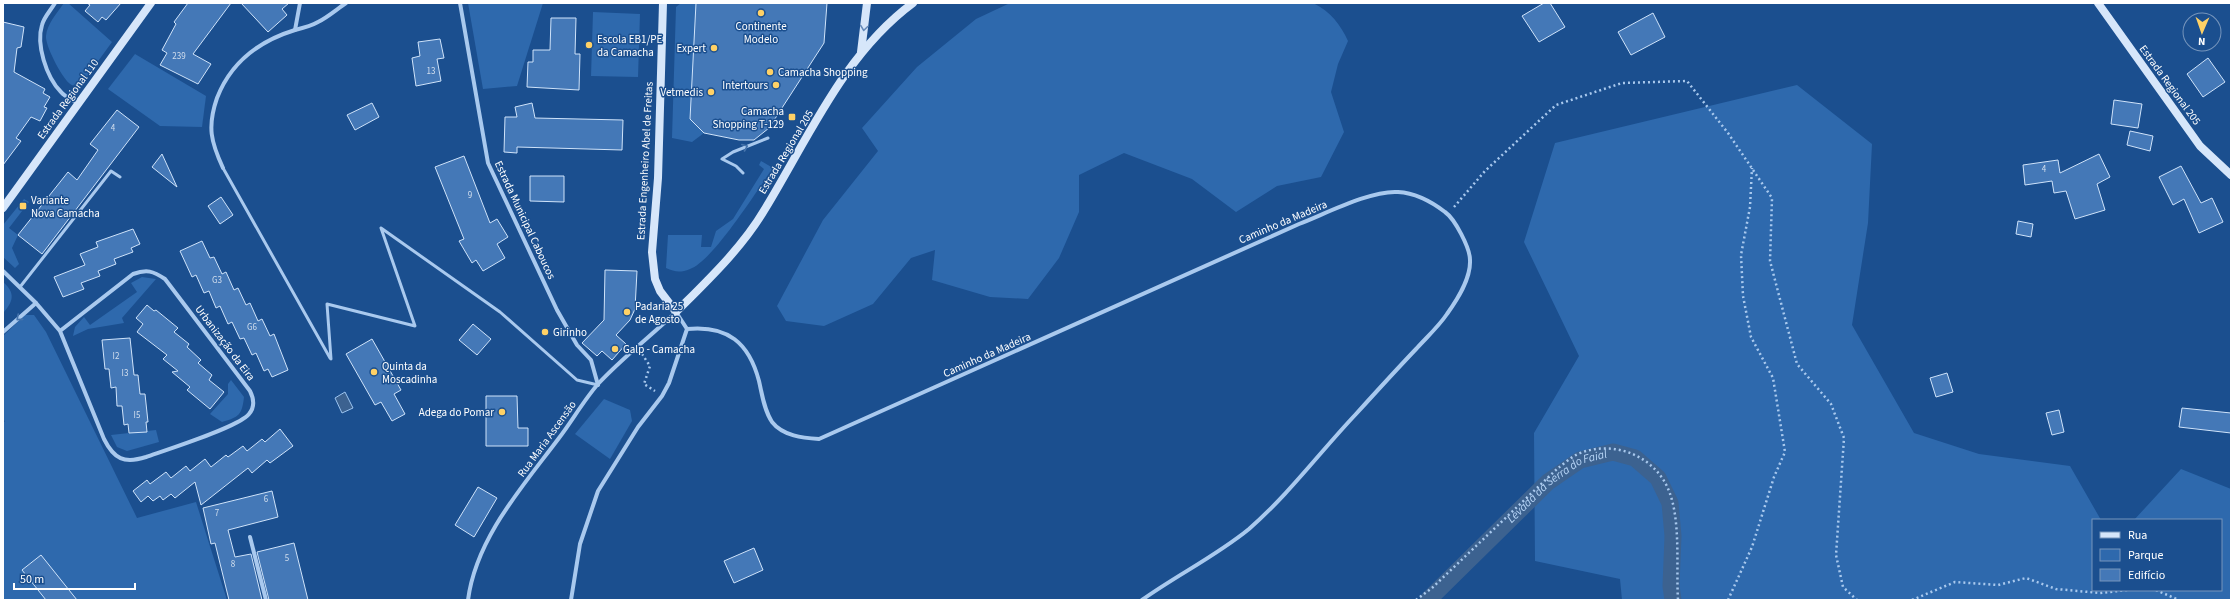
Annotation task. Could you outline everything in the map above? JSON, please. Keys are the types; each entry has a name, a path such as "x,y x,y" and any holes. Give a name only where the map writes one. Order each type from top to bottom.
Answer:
{"main road":[{"name":"Estrada Regional 110","path":"3,208 151,3"},
{"name":"Estrada Engenheiro Abel de Freitas","path":"662,3 658,178 652,252 655,279 660,291 676,312"},
{"path":"861,53 867,3"},
{"name":"Estrada Regional 205","path":"676,312 738,247 760,216 796,153 861,53 890,20 913,3"},
{"name":"Estrada Regional 205","path":"2098,3 2200,146 2231,175"}],"street":[{"path":"55,3 42,24 39,40 42,54 49,73 60,92 79,104"},
{"path":"295,30 300,3"},
{"path":"223,168 211,136 212,114 224,82 241,59 257,48 295,30 318,22 346,3"},
{"name":"Estrada Municipal Caboucos","path":"460,3 488,163 557,310 577,346 591,360 598,385"},
{"name":"Caminho da Madeira","path":"687,329 712,329 735,339 742,344 754,364 765,404 772,422 786,433 804,438 819,439 1299,224 1355,202 1384,193 1398,192 1424,198 1448,214 1467,245 1470,261 1465,282 1446,316 1336,435 1304,475 1249,529 1188,572 1142,600"},
{"name":"Urbanização da Eira","path":"3,271 36,303 60,331 84,394 104,439 111,452 118,458 134,461 241,422 253,408 253,398 250,391 165,279 154,272 145,270 133,274 60,331"},
{"path":"3,332 36,303"},
{"path":"571,600 580,544 598,491 638,427 662,396 669,383 687,329 676,312"},
{"name":"Rua Maria Ascensão","path":"468,600 471,585 495,528 598,385 676,312"},
{"path":"250,537 266,600"}],"lane":[{"path":"742,173 736,166 722,159 733,152 768,138"},
{"path":"223,168 331,359 327,304 415,326 381,228 500,312 577,380 598,385"},
{"path":"20,287 111,171 120,177"}],"path":[{"path":"1448,214 1485,171 1556,105 1622,83 1687,81 1752,168 1772,198 1770,261 1797,364 1831,404 1844,438 1836,555 1843,586 1857,600"},
{"path":"1728,600 1752,547 1774,477 1785,452 1773,378 1751,337 1743,296 1741,255 1750,207 1752,168"},
{"path":"638,348 650,366 644,384 662,396"},
{"path":"1416,600 1432,588 1558,468 1578,454 1608,447 1629,452 1653,466 1669,491 1676,528 1678,600"},
{"path":"1912,600 1955,582 1998,585 2026,578 2056,589 2100,593 2119,591"},
{"path":"2158,591 2179,600"}],"green space":[{"path":"64,3 68,3 112,42 80,86 71,85 62,74 54,60 46,40 48,27"},
{"path":"468,3 543,3 517,86 483,89"},
{"path":"681,3 696,3 704,133 692,142 672,138 676,7"},
{"path":"1010,3 1313,3 1330,14 1342,29 1348,41 1338,64 1331,92 1344,132 1321,177 1277,186 1236,212 1192,179 1124,153 1079,175 1079,212 1059,258 1028,299 990,297 932,280 935,250 911,258 873,304 824,326 786,321 777,306 823,220 878,151 862,128 917,67 976,19"},
{"path":"593,12 640,14 638,77 591,76"},
{"path":"135,54 206,96 202,127 160,126 108,89"},
{"path":"1797,85 1872,144 1868,223 1852,325 1914,433 1979,454 2070,466 2100,519 2092,519 2092,591 2222,591 2222,519 2135,519 2181,469 2231,489 2231,600 1622,600 1620,579 1535,561 1534,433 1579,356 1524,242 1555,143"},
{"path":"761,161 773,168 734,224 710,253 700,263 690,269 678,272 666,268 668,235 702,235 701,247 711,247 716,231 733,219 764,169 759,165"},
{"path":"24,199 29,202 9,228 18,235 12,248 19,264 15,268 3,257 3,225"},
{"path":"142,277 156,279 122,318 124,323 88,329 73,336 75,327 84,317 90,325 137,292 131,283"},
{"path":"3,282 10,290 12,298 3,313"},
{"path":"25,315 34,315 46,332 137,518 196,502 227,600 3,600 3,423 5,421 3,420 3,336"},
{"path":"231,380 244,397 242,408 241,412 236,417 222,422 210,414 228,394 228,384"},
{"path":"604,399 630,410 632,421 610,459 575,434"},
{"path":"156,430 159,442 127,451 117,447 111,435"}],"shaded area":[{"path":"345,392 353,408 342,413 335,398"}],"building":[{"path":"87,3 121,3 106,20 102,17 98,22 85,11 90,5"},
{"path":"188,3 231,3 193,54 211,64 198,84 160,65 167,53 162,50 176,24 174,22"},
{"path":"241,3 289,3 282,9 287,15 268,32"},
{"name":"Camacha Shopping","path":"696,3 827,3 824,43 769,128 754,140 739,140 704,133 690,119"},
{"path":"1544,3 1550,3 1565,27 1539,42 1522,16"},
{"path":"1653,13 1665,37 1631,55 1618,32"},
{"path":"551,18 576,18 575,54 580,54 579,90 527,87 528,62 533,62 533,50 550,50"},
{"path":"3,22 24,27 21,47 17,48 14,72 45,89 43,93 50,97 44,107 47,108 40,121 31,117 16,138 21,141 3,165"},
{"path":"440,39 444,58 437,59 441,81 416,86 412,58 420,56 418,42"},
{"path":"2208,58 2225,82 2203,97 2187,74"},
{"path":"2114,100 2142,104 2138,128 2111,124"},
{"path":"372,103 379,117 355,130 347,115"},
{"path":"532,103 535,118 623,120 622,150 517,147 517,153 504,152 505,117 517,117 515,107"},
{"path":"117,110 139,127 42,254 18,235 68,172 77,180 98,150 90,144"},
{"path":"2130,131 2153,136 2150,151 2127,145"},
{"path":"162,154 177,187 152,167"},
{"path":"2099,154 2110,177 2097,184 2105,210 2075,219 2066,191 2054,193 2052,181 2025,185 2023,165 2058,160 2060,173"},
{"path":"464,156 490,223 497,219 508,237 497,244 505,258 483,271 476,260 472,263 459,241 464,239 435,167"},
{"path":"2181,166 2201,203 2212,198 2223,222 2199,233 2184,199 2173,205 2159,177"},
{"path":"530,176 564,176 564,202 530,201"},
{"path":"221,197 233,215 220,224 208,206"},
{"path":"2018,221 2033,224 2031,237 2016,234"},
{"path":"133,229 140,244 131,248 133,252 114,259 116,264 98,271 100,276 81,283 84,289 63,297 54,277 85,265 80,254 98,247 96,242"},
{"path":"202,241 210,258 214,257 222,274 226,272 234,290 238,288 246,305 250,303 258,321 262,319 270,336 274,334 288,370 272,377 268,369 264,371 256,353 252,355 244,338 240,339 232,322 228,324 220,306 216,308 209,291 204,293 196,275 192,277 180,251"},
{"path":"605,270 637,271 635,309 630,320 616,335 626,344 612,360 602,351 597,356 582,343 604,320"},
{"path":"147,305 154,311 156,310 178,328 174,332 189,344 187,347 201,360 198,363 212,375 209,380 224,392 210,409 187,390 190,387 172,372 178,371 163,359 167,355 137,332 143,324 136,318"},
{"path":"473,324 491,339 477,355 459,340"},
{"path":"130,338 134,375 138,375 140,394 145,394 148,422 146,422 147,432 129,433 128,424 124,425 122,406 117,406 116,387 111,388 109,369 105,369 102,340"},
{"name":"Quinta da Moscadinha","path":"372,339 401,390 394,394 405,414 392,421 381,402 375,405 346,354"},
{"path":"1947,373 1953,392 1936,397 1930,378"},
{"name":"Adega do Pomar","path":"486,396 517,396 518,428 528,428 528,446 486,446"},
{"path":"2182,408 2231,413 2231,433 2179,427"},
{"path":"2059,410 2064,432 2052,435 2046,413"},
{"path":"280,429 293,446 270,463 267,460 252,473 248,468 201,505 195,482 175,498 171,494 163,500 160,496 153,501 148,496 141,502 133,491 147,480 150,484 166,472 171,478 186,466 190,471 205,459 211,467 226,455 228,457 243,446 247,451 262,439 265,442"},
{"path":"478,487 497,498 474,537 455,525"},
{"path":"272,491 278,517 228,530 235,557 251,554 262,600 229,600 215,543 211,544 203,508"},
{"path":"294,543 308,600 269,600 257,552"},
{"path":"754,548 763,570 734,583 724,561"},
{"path":"41,555 77,600 46,600 22,570"}],"waterway":[{"name":"Levada da Serra do Faial","path":"1428,600 1548,482 1580,460 1613,452 1635,458 1658,478 1670,503 1673,536 1671,586 1673,600"}],"place":[{"name":"Continente Modelo","path":"761,13"},
{"name":"Escola EB1/PE da Camacha","path":"589,45"},
{"name":"Expert","path":"714,48"},
{"name":"Camacha Shopping","path":"770,72"},
{"name":"Intertours","path":"776,85"},
{"name":"Vetmedis","path":"711,92"},
{"name":"Camacha Shopping T-129","path":"792,117"},
{"name":"Variante Nova Camacha","path":"23,206"},
{"name":"Padaria 25 de Agosto","path":"627,312"},
{"name":"Girinho","path":"545,332"},
{"name":"Galp - Camacha","path":"615,349"},
{"name":"Quinta da Moscadinha","path":"374,372"},
{"name":"Adega do Pomar","path":"502,412"}]}
